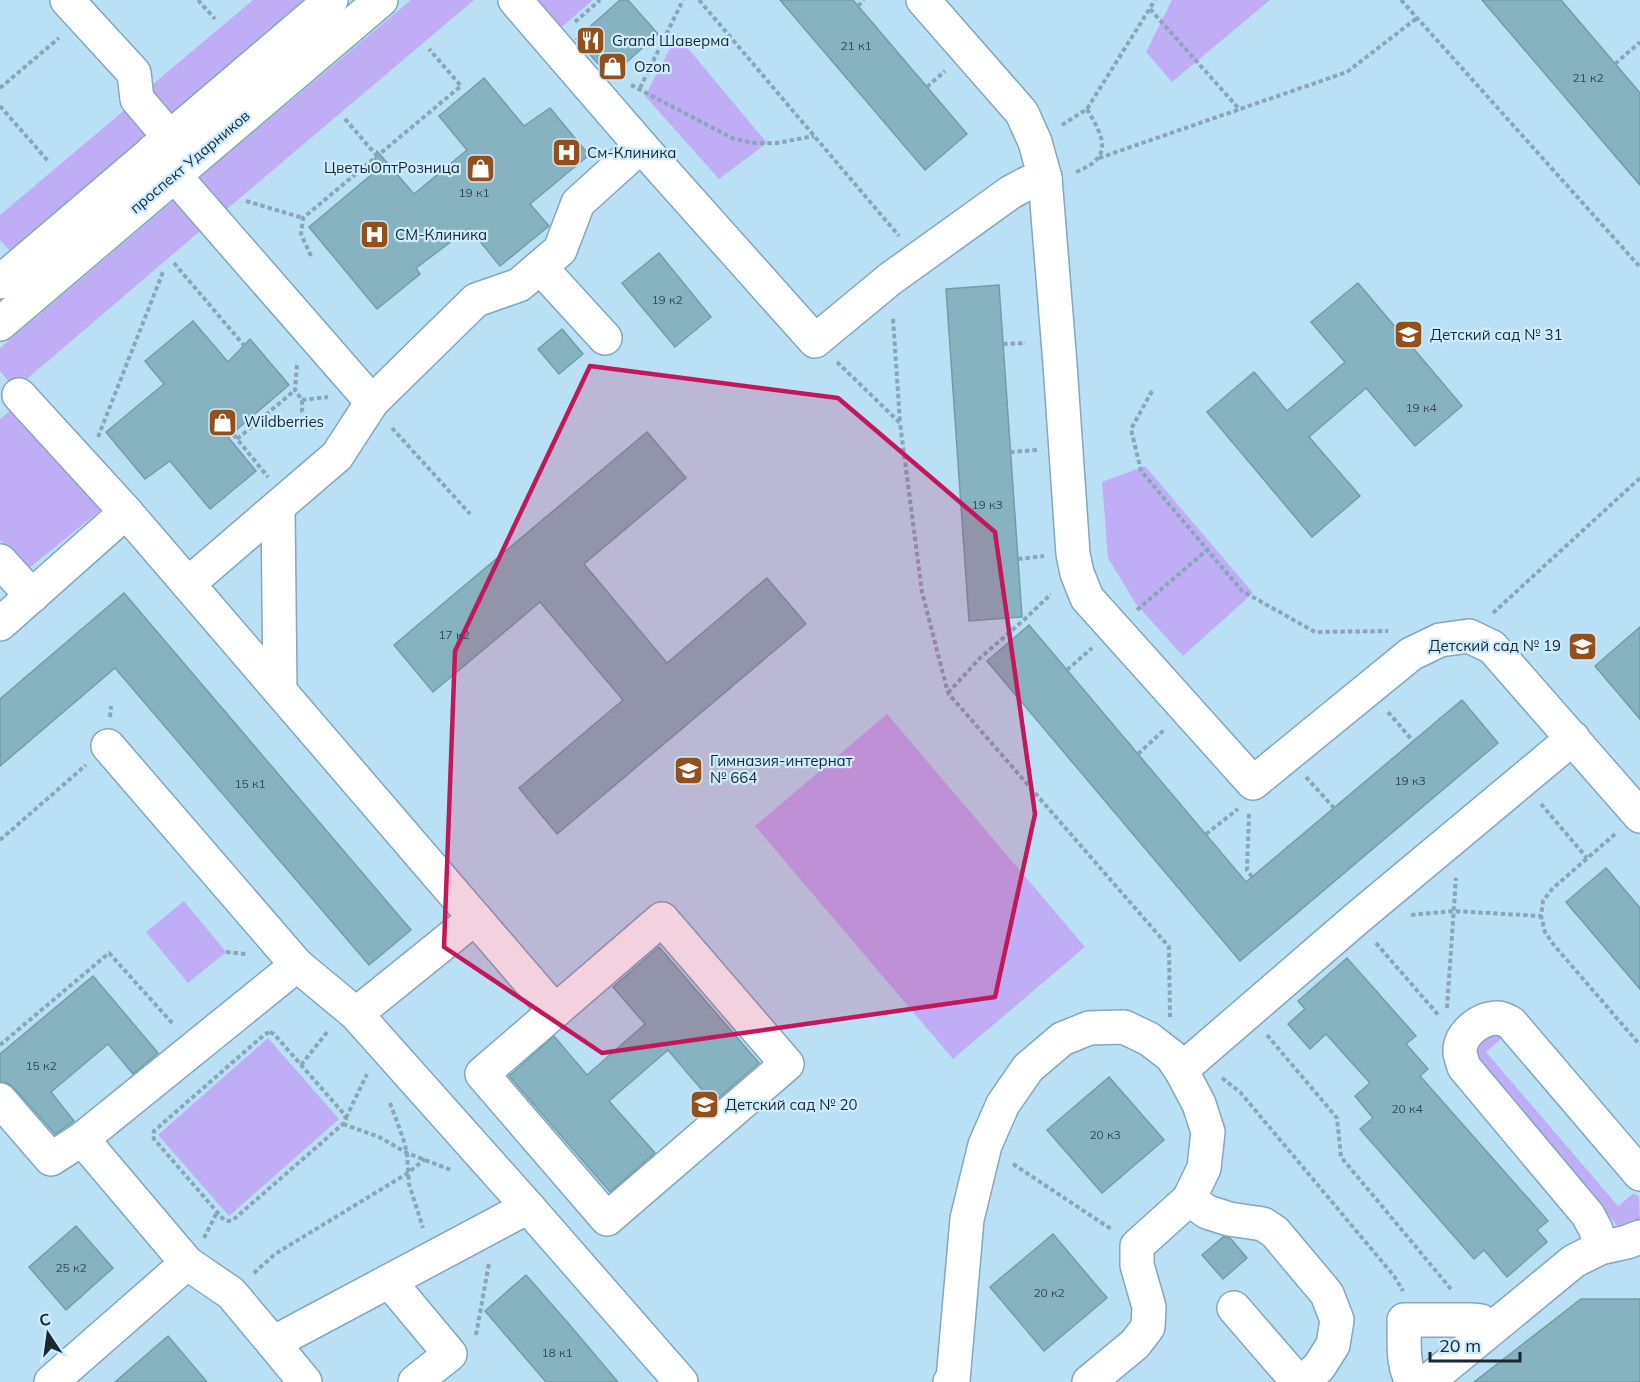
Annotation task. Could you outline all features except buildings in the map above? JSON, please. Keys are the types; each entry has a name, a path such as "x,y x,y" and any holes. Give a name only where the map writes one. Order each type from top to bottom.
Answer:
{"street":[{"path":"0,282 331,0"},
{"name":"проспект Ударников","path":"0,324 381,0"},
{"path":"515,0 814,341 890,279 1011,192 1028,183 1045,178"},
{"path":"922,0 1022,113 1035,142 1045,178 1073,554 1077,573 1087,598 1251,791 1287,755 1411,654 1440,640 1468,636 1492,647 1639,815"},
{"path":"75,9 134,73 137,99 161,144 301,320 380,412"},
{"path":"188,584 337,456 380,412 476,300 519,285 560,250 578,203 632,135"},
{"path":"540,267 605,338"},
{"path":"19,395 126,512 555,1011"},
{"path":"278,507 280,691"},
{"path":"0,624 126,512"},
{"path":"0,561 32,596"},
{"path":"1181,1062 1248,1013 1573,738"},
{"path":"108,746 297,965 352,1010 681,1382"},
{"path":"352,1010 475,918"},
{"path":"662,919 787,1064 607,1219 482,1074 555,1011 662,919"},
{"path":"0,1100 51,1159 82,1139 297,965"},
{"path":"1600,1248 1596,1230 1588,1215 1464,1067 1455,1029 1500,1018 1511,1023 1640,1174"},
{"path":"953,1381 967,1219 985,1145 1003,1104 1028,1068 1062,1039 1089,1028 1124,1027 1149,1039 1181,1062 1208,1132 1204,1168 1189,1198 1137,1246 1137,1265 1149,1307 1148,1327 1136,1344 1089,1382"},
{"path":"82,1139 187,1263 231,1293 305,1382"},
{"path":"1189,1198 1207,1212 1229,1220 1263,1224 1275,1232 1327,1294 1337,1320 1333,1345 1319,1367 1302,1382"},
{"path":"273,1342 528,1207"},
{"path":"1427,1382 1481,1325 1574,1261 1600,1248 1640,1237"},
{"path":"51,1382 187,1263"},
{"path":"388,1281 450,1354 415,1382"},
{"path":"1234,1308 1298,1382"},
{"path":"1413,1382 1406,1366 1404,1320 1481,1325"}],"path":[{"path":"198,0 215,19"},
{"path":"632,135 639,88 683,0"},
{"path":"699,0 918,260"},
{"path":"858,6 864,0"},
{"path":"1035,142 1087,109 1155,0"},
{"path":"1401,0 1640,267"},
{"path":"0,88 75,9"},
{"path":"1150,9 1240,110"},
{"path":"1045,178 1077,172 1090,166 1099,158 1347,72 1417,18"},
{"path":"1615,64 1640,42"},
{"path":"311,256 301,234 303,218 461,86 429,49"},
{"path":"584,79 617,79 639,88 734,139 755,143 777,143 814,136"},
{"path":"0,106 48,161"},
{"path":"1087,109 1100,134 1102,146 1099,158"},
{"path":"345,119 377,156"},
{"path":"246,201 303,218"},
{"path":"174,263 248,349"},
{"path":"93,476 98,435 163,272"},
{"path":"890,279 900,423 922,592 948,693 1169,947 1181,1062 1219,1076 1240,1092 1395,1276 1419,1320"},
{"path":"301,320 295,390 302,400 302,411 337,456"},
{"path":"814,341 900,423"},
{"path":"237,439 295,390"},
{"path":"1152,390 1131,429 1141,471 1242,591 1315,632 1393,631"},
{"path":"380,412 470,514"},
{"path":"229,429 244,447"},
{"path":"1468,636 1640,478"},
{"path":"1114,628 1207,550"},
{"path":"948,693 980,658 1059,586 1077,573"},
{"path":"1368,689 1413,741"},
{"path":"0,840 108,746 111,706"},
{"path":"1287,755 1334,808"},
{"path":"1521,781 1587,858"},
{"path":"1206,834 1251,791"},
{"path":"1251,791 1247,870 1252,877"},
{"path":"1639,815 1552,889 1544,901 1541,916 1545,933 1553,944 1640,1045"},
{"path":"1452,839 1456,865 1453,911 1455,1029"},
{"path":"1410,915 1453,911 1541,916"},
{"path":"1356,920 1438,1015 1455,1029"},
{"path":"0,1045 109,953 194,1048"},
{"path":"301,1065 352,1010"},
{"path":"1248,1013 1337,1118 1341,1157 1481,1325"},
{"path":"345,1121 344,1114 270,1032 154,1131 153,1135 224,1220 233,1220 345,1121 369,1069"},
{"path":"345,1121 406,1153 436,1164"},
{"path":"985,1145 1137,1246"},
{"path":"231,1293 275,1254 408,1173 425,1159"},
{"path":"409,1184 433,1257"},
{"path":"475,1341 496,1224"}],"highlighted area":[{"path":"590,366 838,398 995,532 1035,814 995,997 602,1053 444,947 455,651"}],"shaded area":[{"path":"253,0 308,0 169,117 146,90"},
{"path":"411,0 474,0 221,214 194,182"},
{"path":"536,0 593,0 555,33"},
{"path":"1172,0 1270,0 1172,82 1146,52"},
{"path":"677,35 767,143 719,179 645,96"},
{"path":"127,108 150,135 11,252 0,240 0,215"},
{"path":"180,195 206,226 15,389 0,371 0,348"},
{"path":"16,406 107,505 28,569 0,540 0,419"},
{"path":"1145,466 1253,593 1183,656 1136,604 1108,558 1102,482"},
{"path":"887,714 1085,947 953,1059 755,826"},
{"path":"184,901 226,952 188,983 146,932"},
{"path":"1501,1034 1501,1039 1486,1052 1618,1206 1633,1194 1639,1196 1640,1222 1619,1228 1475,1059 1473,1042 1481,1035"},
{"path":"268,1038 339,1119 229,1216 158,1135"}],"place":[{"name":"Grand Шаверма","path":"591,41"},
{"name":"Ozon","path":"613,67"},
{"name":"См-Клиника","path":"566,153"},
{"name":"ЦветыОптРозница","path":"481,168"},
{"name":"СМ-Клиника","path":"374,235"},
{"name":"Детский сад № 31","path":"1409,335"},
{"name":"Wildberries","path":"223,422"},
{"name":"Детский сад № 19","path":"1582,646"},
{"name":"Гимназия-интернат № 664","path":"689,770"},
{"name":"Детский сад № 20","path":"704,1105"}]}
